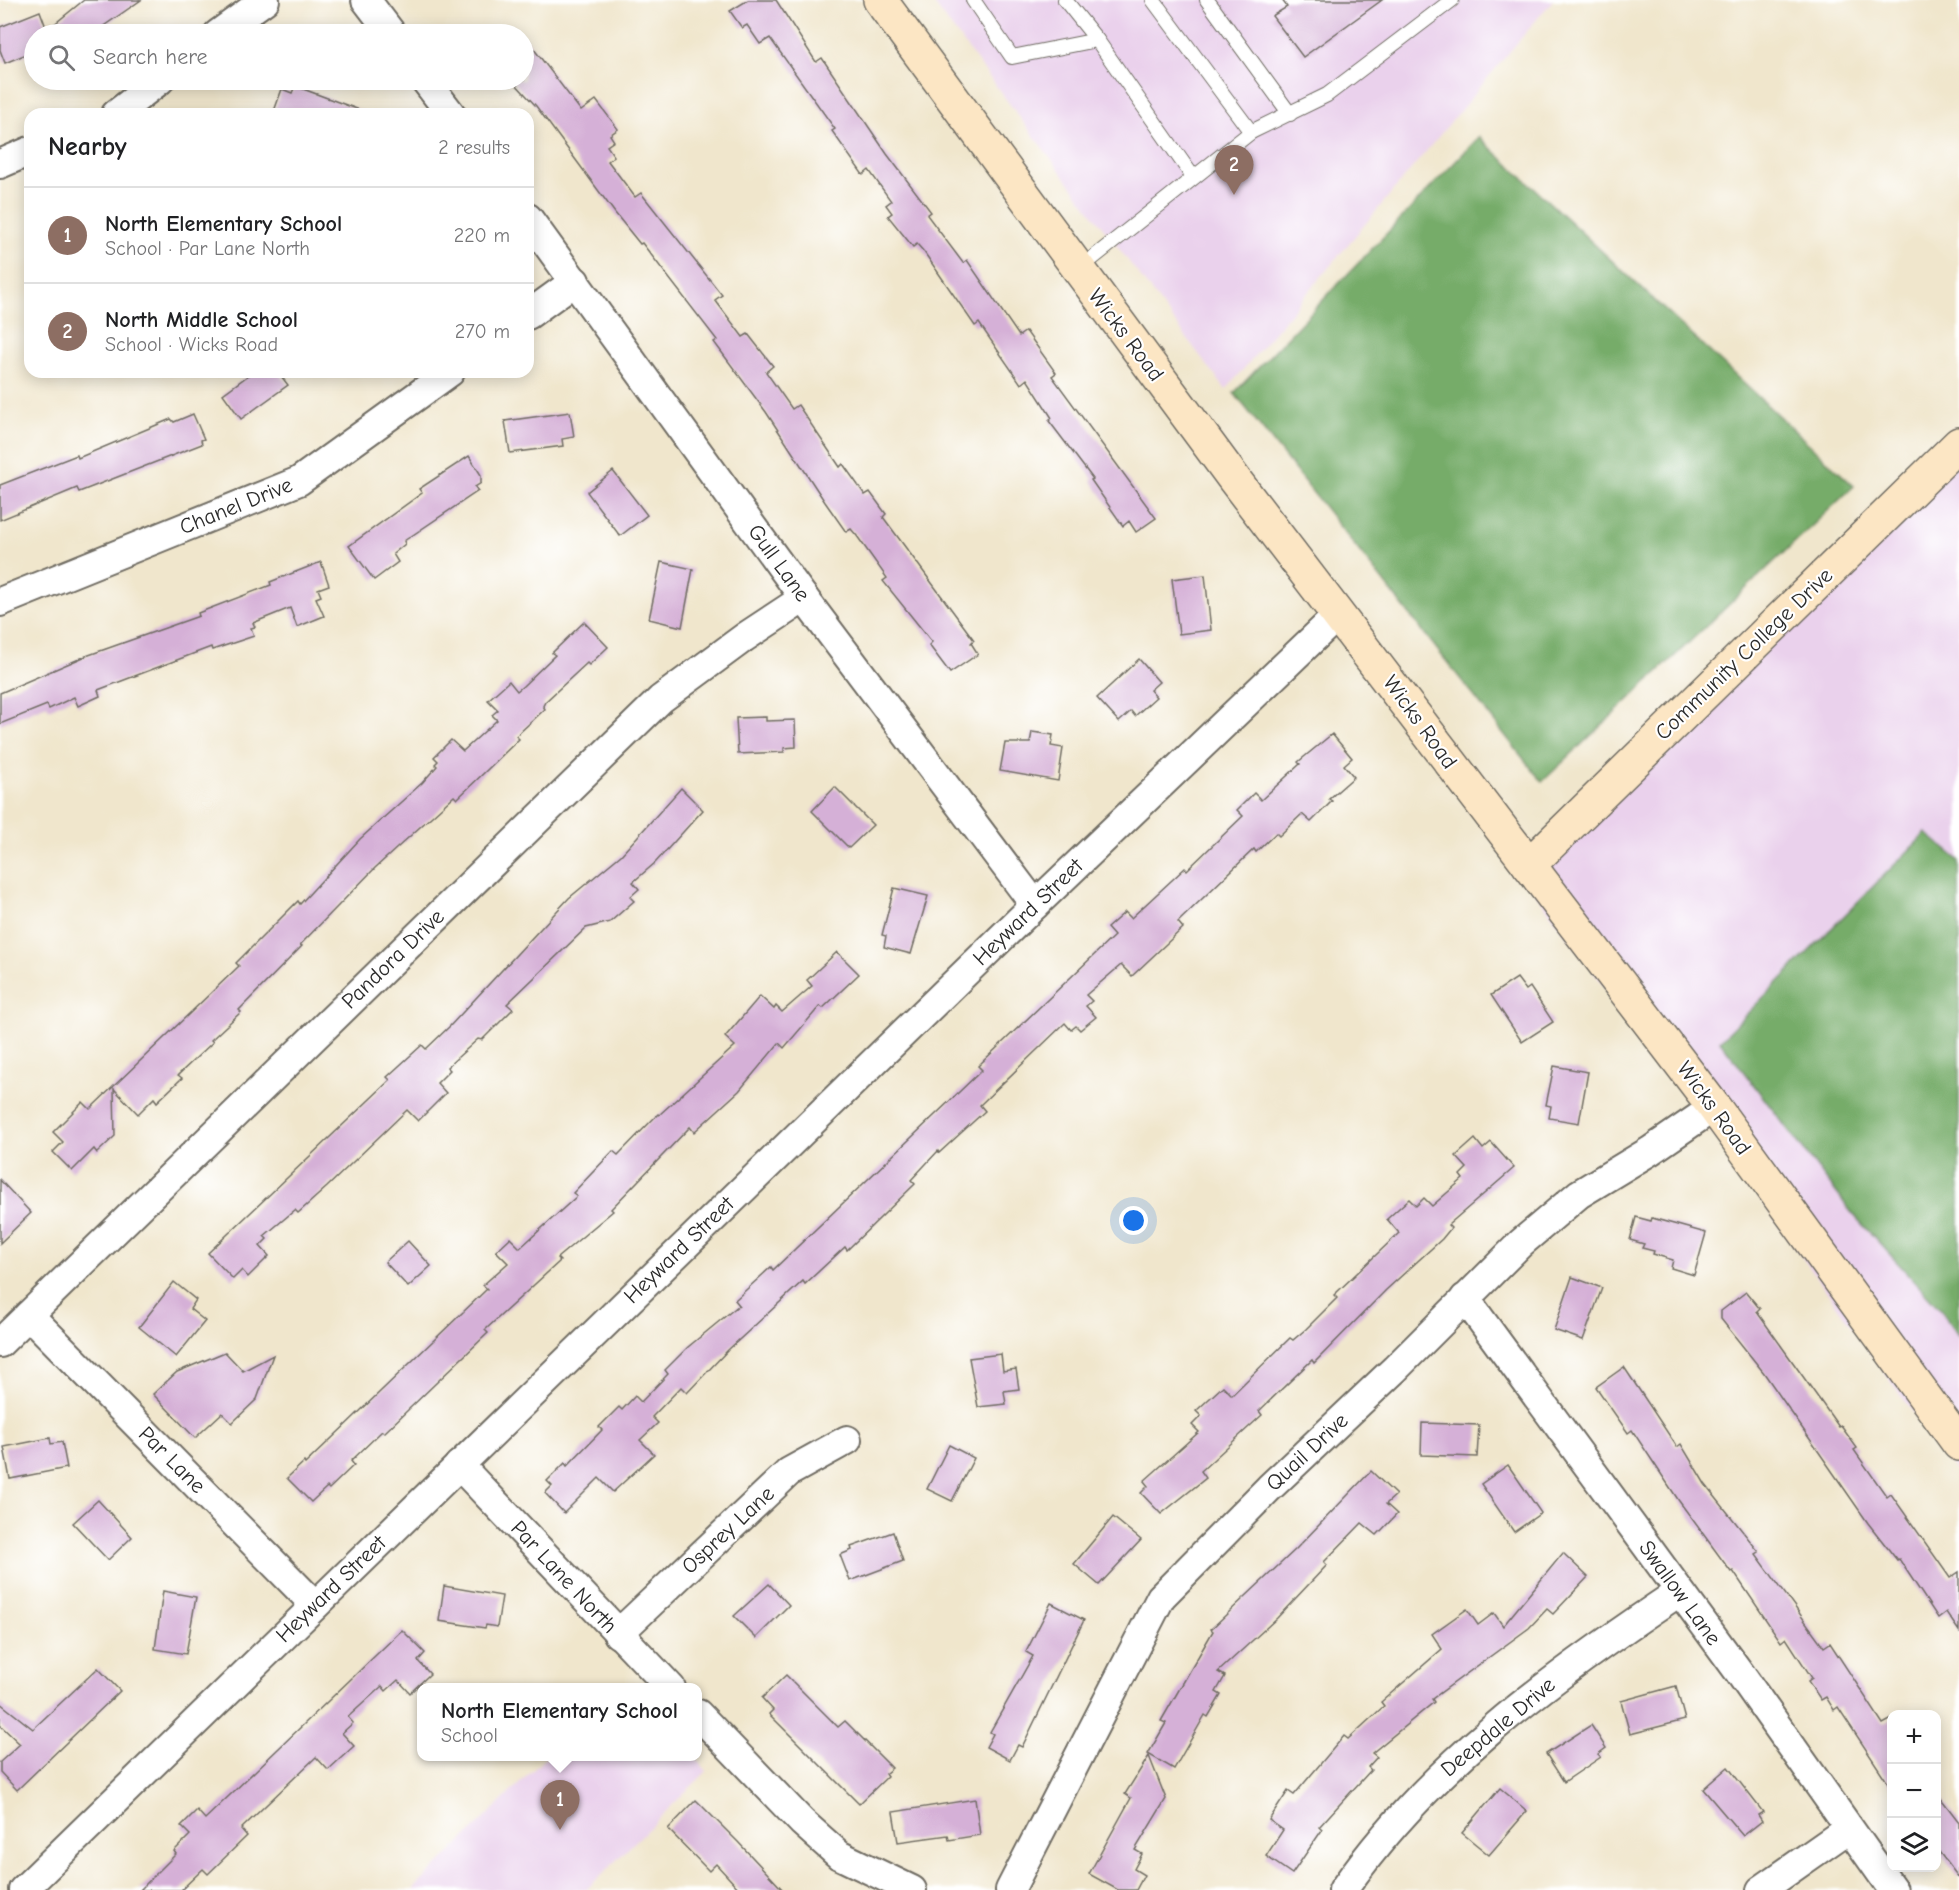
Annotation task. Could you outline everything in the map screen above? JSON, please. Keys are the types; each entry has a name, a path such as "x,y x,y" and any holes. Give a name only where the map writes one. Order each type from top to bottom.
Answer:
{"main road":[{"name":"Wicks Road","path":"880,0 1078,270 1714,1107 1959,1444"},
{"name":"Community College Drive","path":"1529,865 1959,444"}],"street":[{"path":"232,24 265,0"},
{"path":"366,0 384,24"},
{"path":"124,108 147,90"},
{"path":"433,90 446,108"},
{"path":"0,164 24,154"},
{"name":"Gull Lane","path":"534,226 804,598 1035,905"},
{"path":"534,311 575,281"},
{"name":"Chanel Drive","path":"0,602 299,481 442,378"},
{"name":"Pandora Drive","path":"0,1343 653,706 745,637 804,598"},
{"name":"Heyward Street","path":"23,1890 1035,905 1339,615"},
{"name":"Quail Drive","path":"1010,1890 1161,1597 1269,1488 1395,1369 1521,1244 1579,1194 1650,1151 1714,1107"},
{"name":"Swallow Lane","path":"1465,1298 1739,1672 1893,1890"},
{"name":"Par Lane","path":"29,1315 315,1605"},
{"name":"Osprey Lane","path":"618,1634 789,1472 847,1440"},
{"name":"Par Lane North","path":"459,1465 666,1683"},
{"name":"Deepdale Drive","path":"1343,1890 1369,1852 1434,1780 1511,1712 1592,1650 1679,1592"},
{"path":"702,1718 802,1822 838,1855 912,1890"},
{"path":"1761,1890 1848,1829"}],"lane":[{"path":"973,0 1012,57 1097,40"},
{"path":"1065,0 1097,40 1193,177"},
{"path":"1153,0 1251,132"},
{"path":"1207,0 1290,114"},
{"path":"1078,270 1251,132 1327,95 1452,0"}],"shaded area":[{"path":"931,0 1553,0 1226,390"},
{"path":"1959,450 1959,1476 1695,1108 1525,879"},
{"path":"542,1761 698,1761 707,1771 586,1890 413,1890"}],"green space":[{"path":"1479,137 1854,486 1542,782 1234,393"},
{"path":"1926,833 1959,860 1959,1335 1940,1309 1852,1213 1720,1041"}],"building":[{"path":"84,0 141,0 106,24 54,24"},
{"path":"748,0 776,0 816,62 822,58 887,154 931,212 927,215 963,263 967,260 1019,336 1026,331 1056,373 1052,376 1156,518 1136,532 1129,521 1123,526 1091,480 1093,479 1049,421 1052,418 1027,379 1021,384 979,323 975,326 924,252 917,244 913,247 888,216 892,213 886,205 891,201 869,170 863,175 832,131 835,129 770,38 760,44 747,25 742,28 730,11"},
{"path":"1282,0 1382,0 1303,57 1272,16 1287,7"},
{"path":"40,11 45,24 24,24 24,55 5,63 0,50 0,27"},
{"path":"534,49 581,111 596,100 618,129 610,135 614,141 607,146 614,156 608,161 635,197 641,193 722,295 715,300 743,337 748,334 773,366 766,372 792,409 798,405 840,467 843,464 865,495 870,492 886,514 883,517 974,640 971,643 978,654 950,673 929,645 932,642 883,581 887,578 857,536 851,529 846,532 825,502 766,412 714,342 717,340 642,243 640,244 615,213 536,106 521,90 534,90"},
{"path":"282,90 292,93 293,90 306,90 354,108 275,108"},
{"path":"245,378 283,378 288,385 241,419 223,394"},
{"path":"570,412 574,437 562,439 563,446 510,453 505,421"},
{"path":"193,414 204,439 201,440 202,444 79,492 77,488 0,520 0,485 77,455 78,458 171,419 174,422"},
{"path":"469,456 481,475 481,483 475,487 478,491 404,541 405,544 393,554 398,562 374,580 349,546 422,493 419,489"},
{"path":"613,471 647,515 620,536 587,492"},
{"path":"321,562 329,585 318,589 321,596 316,598 324,616 297,627 290,608 253,623 255,627 251,628 254,636 212,650 211,647 98,690 100,696 78,706 74,697 49,709 47,705 0,724 0,693 86,656 199,616 198,613 271,585 270,582"},
{"path":"661,562 693,569 682,627 649,619"},
{"path":"1205,575 1211,630 1179,634 1172,579"},
{"path":"584,622 608,647 545,702 543,706 545,709 516,736 519,739 457,799 454,796 375,868 239,1010 241,1012 211,1040 213,1042 178,1075 182,1078 157,1102 154,1098 138,1114 114,1089 115,1136 97,1153 94,1149 72,1171 53,1152 63,1142 53,1132 83,1102 90,1109 239,966 236,963 298,901 300,904 360,839 422,783 437,766 435,764 438,761 434,757 451,740 463,751 497,720 492,715 498,710 488,700 509,681 517,691 555,655 552,653"},
{"path":"1139,659 1159,682 1150,690 1156,697 1135,716 1131,711 1119,722 1097,698"},
{"path":"766,717 766,721 795,720 796,747 784,748 784,752 738,754 736,718"},
{"path":"1032,732 1053,735 1051,746 1063,748 1058,781 1000,771 1005,743 1030,743"},
{"path":"1332,734 1352,758 1344,765 1354,777 1329,799 1332,801 1311,822 1302,814 1279,836 1276,833 1256,852 1254,849 1178,922 1183,928 1132,976 1121,965 1086,995 1092,1001 1086,1006 1096,1017 1080,1030 1076,1026 1071,1030 1065,1023 980,1105 985,1111 939,1153 938,1151 911,1180 915,1184 847,1250 845,1247 805,1284 803,1281 728,1350 687,1393 681,1387 652,1417 658,1423 640,1440 654,1454 613,1492 599,1478 564,1513 545,1493 552,1486 547,1481 565,1463 567,1466 602,1430 599,1427 619,1407 622,1410 635,1396 641,1402 668,1374 665,1370 688,1347 739,1305 735,1300 771,1267 773,1270 982,1070 978,1066 1114,936 1107,928 1125,912 1131,918 1185,868 1187,870 1243,816 1237,810 1254,793 1261,800 1300,764 1298,762"},
{"path":"835,787 873,825 849,848 812,811"},
{"path":"681,788 703,810 655,863 633,882 639,889 630,897 634,901 610,922 586,928 507,1004 513,1009 482,1040 478,1039 447,1067 450,1070 437,1083 446,1093 418,1121 407,1110 298,1213 295,1210 264,1236 267,1239 260,1246 269,1256 248,1277 242,1270 233,1279 208,1253 390,1080 387,1077 422,1045 426,1049 450,1026 569,898 621,855"},
{"path":"894,888 928,896 911,954 884,947 886,936 882,935"},
{"path":"837,952 859,974 823,1008 820,1006 784,1048 779,1043 739,1091 694,1132 690,1127 611,1209 613,1211 557,1258 560,1261 485,1330 488,1333 384,1433 382,1431 351,1461 354,1465 329,1489 327,1487 311,1502 287,1478 304,1462 305,1464 487,1289 483,1285 508,1263 496,1251 510,1238 520,1248 577,1196 573,1193 613,1151 618,1155 658,1114 735,1046 725,1037 760,996 774,1009 776,1006 782,1012 812,986 807,980"},
{"path":"1517,978 1526,990 1530,987 1553,1022 1522,1042 1491,995"},
{"path":"1554,1066 1588,1072 1579,1123 1549,1118 1551,1106 1546,1105"},
{"path":"1475,1139 1483,1149 1491,1142 1514,1168 1448,1225 1451,1228 1442,1239 1386,1290 1314,1363 1312,1360 1259,1411 1262,1415 1201,1471 1206,1478 1161,1514 1141,1493 1148,1486 1144,1481 1199,1432 1192,1425 1201,1416 1196,1411 1223,1386 1232,1395 1290,1338 1293,1340 1306,1329 1337,1298 1334,1295 1399,1233 1387,1219 1409,1199 1416,1206 1424,1198 1432,1206 1463,1179 1460,1175 1467,1168 1456,1156"},
{"path":"0,1180 31,1213 0,1243"},
{"path":"1636,1217 1651,1221 1652,1218 1706,1233 1694,1275 1671,1268 1673,1260 1653,1254 1654,1251 1642,1248 1644,1244 1630,1240"},
{"path":"408,1241 431,1266 408,1287 385,1262"},
{"path":"1572,1277 1602,1288 1583,1340 1554,1330"},
{"path":"174,1282 196,1300 190,1309 205,1321 176,1357 139,1327"},
{"path":"1746,1292 1760,1309 1757,1312 1839,1427 1841,1426 1857,1448 1854,1450 1887,1497 1891,1494 1950,1578 1959,1572 1959,1631 1946,1612 1938,1618 1899,1559 1897,1560 1868,1523 1764,1373 1721,1319 1721,1311"},
{"path":"225,1352 243,1371 273,1355 257,1399 232,1423 222,1413 195,1438 153,1394 177,1372"},
{"path":"1001,1354 1003,1371 1016,1369 1019,1389 1004,1391 1006,1404 978,1407 969,1358"},
{"path":"1624,1367 1677,1447 1681,1444 1705,1484 1759,1552 1756,1554 1824,1647 1830,1643 1883,1724 1887,1722 1887,1781 1838,1707 1834,1710 1826,1697 1821,1700 1808,1681 1812,1678 1786,1638 1781,1642 1733,1571 1731,1572 1679,1501 1632,1430 1628,1433 1596,1387"},
{"path":"1422,1423 1479,1425 1477,1457 1421,1455"},
{"path":"50,1438 51,1444 62,1442 67,1468 10,1479 4,1447"},
{"path":"949,1445 974,1458 952,1501 927,1489"},
{"path":"1508,1465 1541,1513 1514,1532 1481,1484"},
{"path":"1371,1471 1396,1495 1386,1504 1397,1514 1377,1535 1362,1523 1324,1562 1327,1565 1277,1618 1218,1672 1225,1676 1216,1692 1221,1695 1208,1717 1205,1715 1174,1769 1148,1754 1166,1723 1161,1721 1213,1631 1211,1629 1296,1549"},
{"path":"98,1500 132,1537 108,1560 73,1523"},
{"path":"1113,1517 1141,1540 1099,1585 1074,1564"},
{"path":"893,1532 903,1561 850,1581 840,1555 852,1550 851,1547"},
{"path":"1563,1553 1588,1577 1553,1614 1547,1609 1529,1628 1432,1699 1434,1702 1372,1753 1377,1757 1368,1767 1371,1770 1319,1827 1322,1830 1292,1874 1266,1856 1283,1830 1269,1820 1288,1791 1294,1795 1344,1736 1348,1739 1384,1706 1381,1702 1442,1649 1432,1634 1467,1609 1478,1625 1494,1613 1503,1626"},
{"path":"769,1584 789,1605 756,1638 734,1616"},
{"path":"444,1586 502,1596 497,1627 486,1625 485,1628 439,1621"},
{"path":"163,1591 196,1597 186,1654 155,1649"},
{"path":"1051,1603 1084,1620 1022,1747 1018,1745 1010,1760 986,1747 993,1734 990,1732 1033,1656 1026,1652"},
{"path":"402,1630 425,1653 418,1661 430,1674 421,1683 417,1683 417,1686 410,1693 398,1680 386,1691 382,1686 348,1717 353,1723 342,1733 354,1746 328,1770 316,1757 241,1829 247,1836 208,1874 203,1869 181,1890 140,1890 176,1854 174,1851 190,1835 181,1826 197,1810 205,1819"},
{"path":"98,1668 120,1691 17,1790 0,1772 0,1762 20,1744 0,1725 0,1703 33,1729"},
{"path":"786,1675 838,1727 845,1721 892,1768 885,1774 887,1777 859,1804 769,1714 773,1710 762,1698"},
{"path":"1676,1686 1685,1720 1630,1734 1621,1701"},
{"path":"1591,1725 1606,1748 1598,1754 1601,1757 1564,1782 1546,1754"},
{"path":"1149,1756 1166,1799 1135,1850 1142,1854 1134,1869 1144,1875 1136,1890 1118,1890 1089,1874 1131,1798 1125,1794"},
{"path":"1728,1767 1763,1812 1758,1815 1762,1821 1743,1836 1703,1789"},
{"path":"1500,1788 1527,1811 1489,1855 1462,1833"},
{"path":"975,1799 980,1835 949,1840 948,1835 898,1842 893,1812"},
{"path":"1941,1799 1959,1822 1959,1878 1941,1855"},
{"path":"696,1800 783,1890 740,1890 716,1864 709,1871 668,1829"}],"place":[{"name":"North Middle School","path":"1234,195"},
{"name":"North Elementary School","path":"560,1830"}]}
